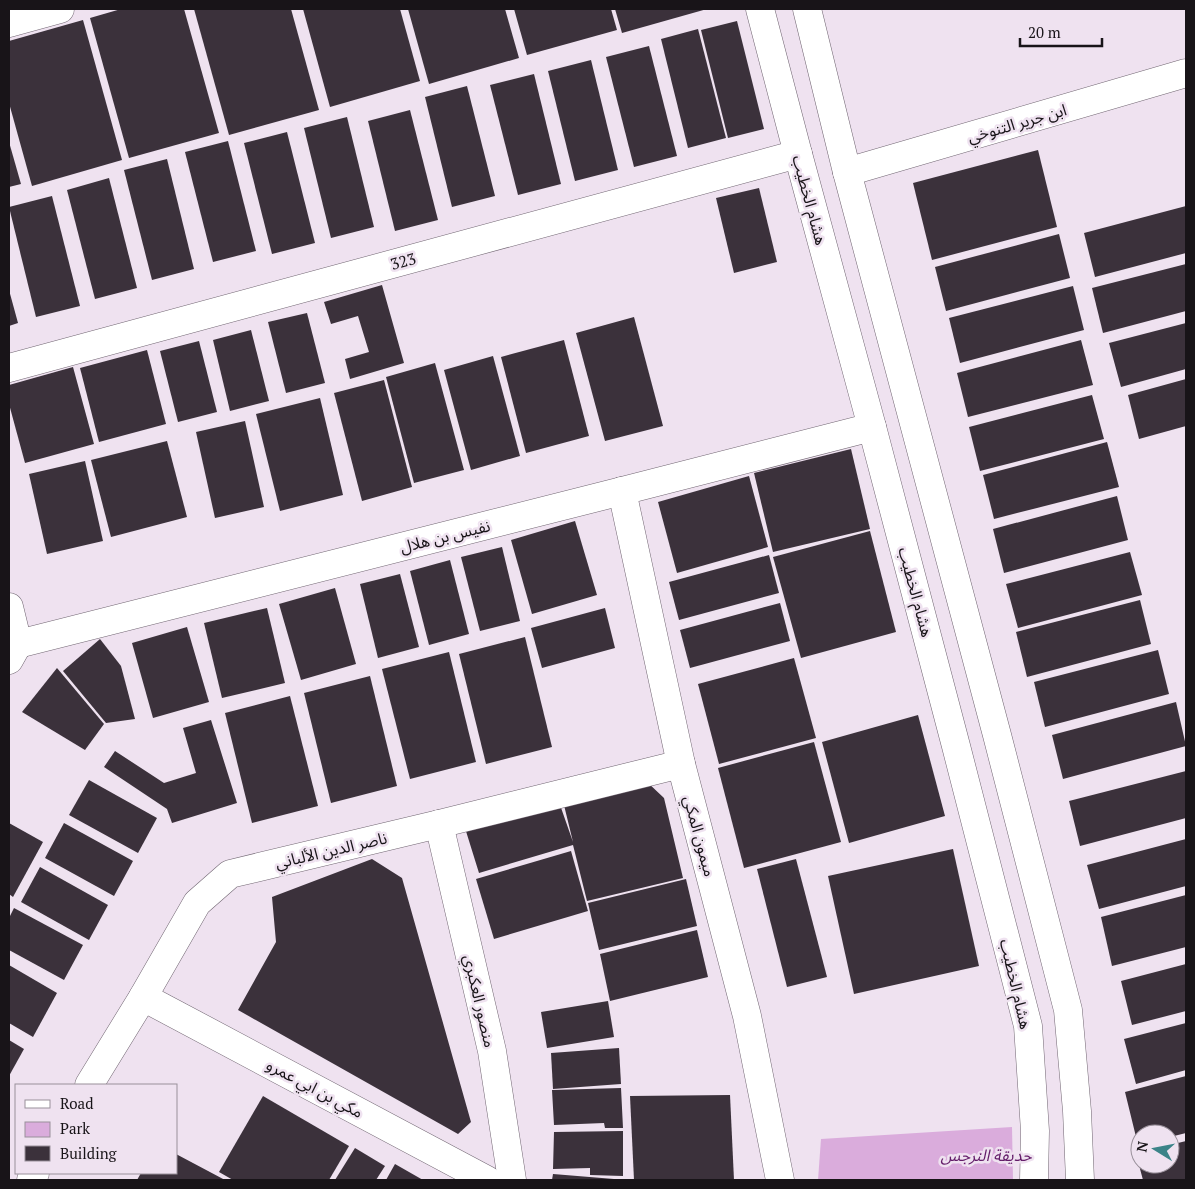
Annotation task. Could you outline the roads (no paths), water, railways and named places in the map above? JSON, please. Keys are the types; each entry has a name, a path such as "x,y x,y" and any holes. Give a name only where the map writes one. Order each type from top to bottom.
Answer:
{"street":[{"path":"9,23 60,9"},
{"name":"هشام الخطيب","path":"760,9 872,426 1028,1026 1035,1130 1034,1180"},
{"path":"807,9 847,172 1068,1010 1077,1110 1080,1180"},
{"name":"ابن جرير التنوخي","path":"847,172 1186,73"},
{"name":"323","path":"9,368 798,154"},
{"name":"نفيس بن هلال","path":"13,652 872,426"},
{"name":"ميمون المكي","path":"622,491 681,764 747,1016 780,1180"},
{"path":"9,607 13,652"},
{"path":"956,746 997,735"},
{"name":"ناصر الدين الألباني","path":"90,1084 197,903 230,874 681,764"},
{"name":"منصور العكبري","path":"439,824 492,1051 512,1180"},
{"name":"مكي بن ابي عمرو","path":"143,996 487,1180"}],"park label":[{"name":"حديقة النرجس","path":"986,1155"}]}
